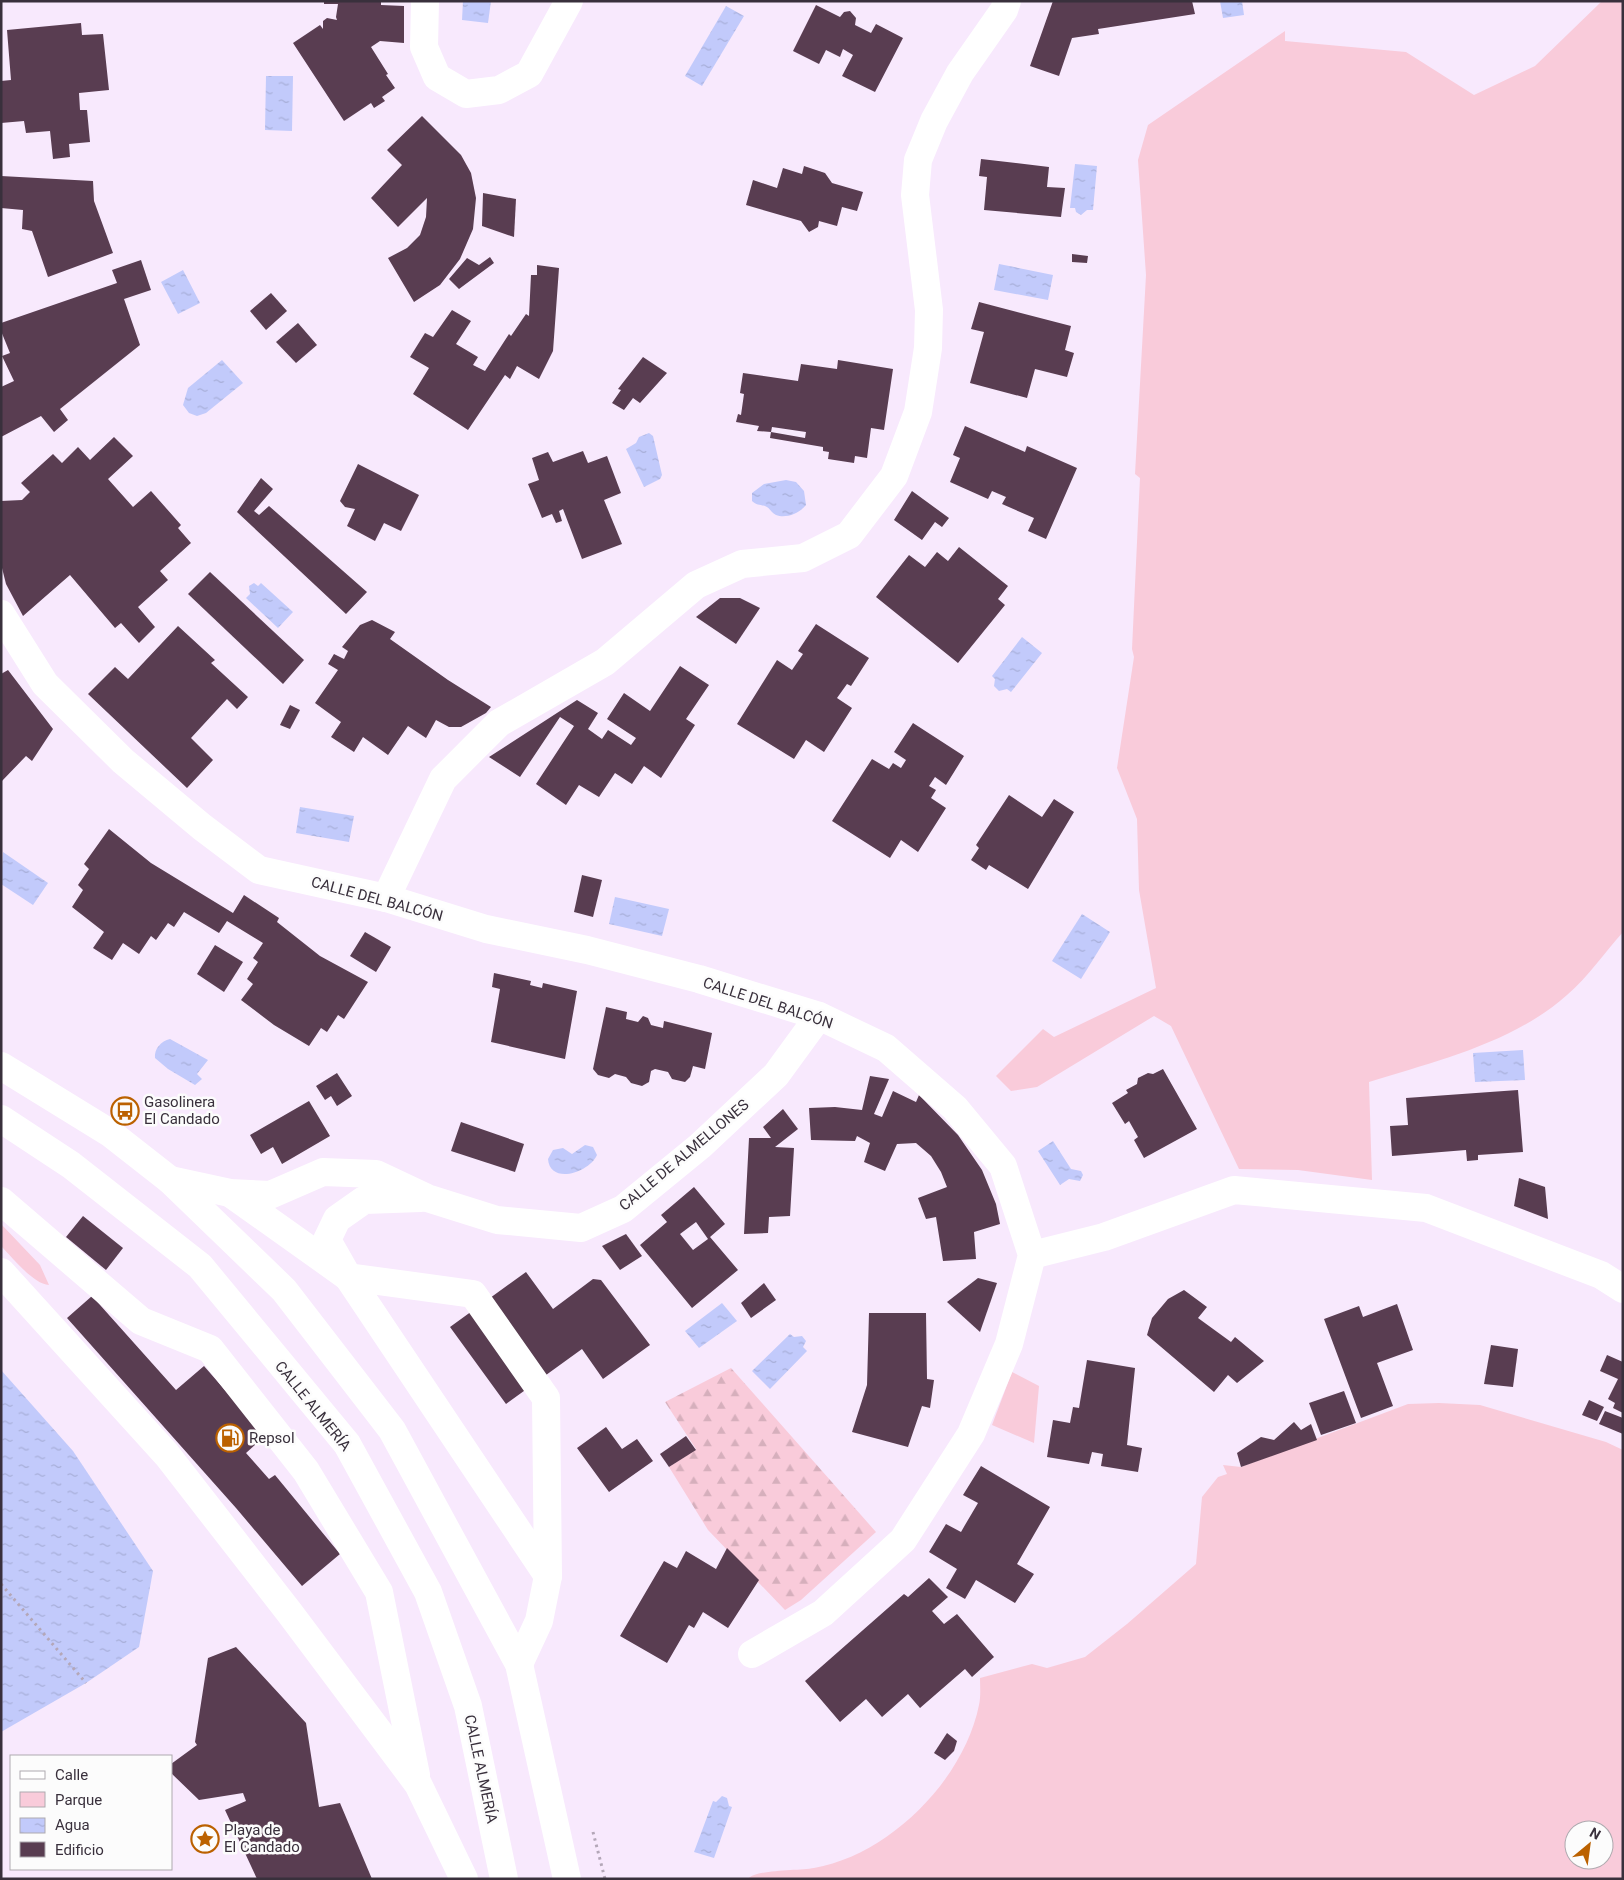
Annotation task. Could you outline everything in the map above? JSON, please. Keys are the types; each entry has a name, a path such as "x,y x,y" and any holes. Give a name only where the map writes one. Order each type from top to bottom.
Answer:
{"street":[{"path":"425,1 424,47 437,77 466,94 499,90 529,74 569,1"},
{"path":"386,898 442,779 499,724 605,662 696,585 742,564 802,558 849,535 894,476 918,412 928,348 929,310 916,195 918,160 934,121 960,73 1004,10 1007,1"},
{"name":"CALLE DEL BALCÓN","path":"1,614 44,684 123,761 202,827 259,870 386,898 486,929 587,950 699,979 819,1016 886,1048 955,1108 1004,1166 1032,1254"},
{"name":"CALLE DE ALMELLONES","path":"170,1180 230,1194 270,1195 323,1172 376,1174 428,1198 497,1220 581,1228 623,1209 700,1146 776,1075 819,1016"},
{"path":"1,1066 110,1133 170,1180 284,1290 392,1430 519,1664 567,1879"},
{"name":"CALLE ALMERÍA","path":"1,1120 71,1165 200,1266 347,1444 428,1592 468,1706 504,1879"},
{"path":"752,1654 824,1613 903,1540 971,1434 1009,1344 1032,1254 1104,1237 1234,1190 1426,1208 1601,1275 1623,1289"},
{"path":"230,1194 348,1277 472,1294 546,1398 548,1576 539,1621 519,1664"},
{"path":"428,1198 364,1200 338,1219 327,1240 348,1277 548,1576"},
{"path":"1,1202 141,1321 210,1349 306,1471 379,1592 418,1784"},
{"path":"1,1272 167,1455 289,1612 418,1784 464,1879"}],"path":[{"path":"1,1584 86,1683"}],"green space":[{"path":"1602,1 1623,1 1623,932 1575,988 1546,1012 1523,1026 1473,1049 1369,1082 1372,1180 1298,1170 1239,1169 1171,1026 1154,1016 1037,1087 1011,1091 996,1076 1043,1029 1054,1037 1156,988 1139,890 1137,819 1117,768 1134,657 1132,649 1140,478 1135,474 1146,275 1138,160 1148,125 1285,31 1285,41 1406,52 1474,95 1535,66"},
{"path":"1,1224 40,1265 49,1285 36,1280 1,1246"},
{"path":"731,1368 876,1532 801,1600 785,1610 708,1530 669,1467 696,1449 665,1402"},
{"path":"1012,1372 1039,1386 1034,1443 992,1425"},
{"path":"1408,1404 1480,1405 1606,1442 1623,1450 1623,1879 748,1879 760,1873 814,1868 842,1860 869,1848 919,1810 940,1786 957,1760 971,1733 979,1705 980,1678 1032,1664 1047,1668 1085,1657 1127,1624 1196,1564 1202,1497 1218,1477 1227,1474 1223,1465 1241,1467"}],"water":[{"path":"463,1 491,1 488,23 462,20"},
{"path":"1220,1 1242,1 1244,15 1223,18"},
{"path":"726,6 744,16 702,86 685,76"},
{"path":"266,76 293,76 292,131 265,130"},
{"path":"1075,164 1097,166 1093,210 1087,210 1081,215 1076,212 1075,208 1070,208"},
{"path":"999,264 1053,275 1048,300 994,290"},
{"path":"183,270 200,303 178,314 161,282"},
{"path":"222,360 243,383 206,413 197,416 189,413 183,405 188,388"},
{"path":"649,433 653,436 662,475 660,479 644,487 626,449 636,443 639,437"},
{"path":"786,480 796,482 804,491 806,505 800,510 788,516 780,516 767,507 752,501 752,493 764,484"},
{"path":"254,583 258,586 261,583 293,612 278,628 246,598 250,594 249,586"},
{"path":"1022,637 1042,653 1011,692 1007,689 999,691 994,686 995,679 992,676"},
{"path":"300,807 354,816 349,842 296,833"},
{"path":"3,852 48,883 33,905 1,884"},
{"path":"615,897 669,909 662,936 609,924"},
{"path":"1082,914 1110,932 1081,979 1052,961"},
{"path":"170,1039 208,1060 197,1074 202,1079 195,1085 168,1069 155,1058 159,1046"},
{"path":"1523,1050 1525,1080 1475,1082 1473,1053"},
{"path":"1053,1141 1071,1169 1081,1171 1083,1175 1080,1181 1069,1179 1060,1185 1038,1151"},
{"path":"585,1145 593,1147 597,1155 586,1167 570,1174 562,1174 555,1172 550,1167 548,1159 553,1150 563,1148 572,1154"},
{"path":"722,1303 737,1321 699,1348 685,1331"},
{"path":"790,1334 794,1337 802,1336 806,1341 803,1347 807,1351 770,1389 752,1371"},
{"path":"1,1370 73,1451 153,1571 139,1647 86,1683 1,1732"},
{"path":"722,1796 727,1798 729,1806 732,1807 714,1858 694,1852 713,1801 716,1802"}],"building":[{"path":"324,1 381,1 381,5 404,6 404,43 380,41 371,47 395,88 382,97 385,101 374,108 371,103 344,121 293,43 320,25 323,29 323,21 327,18 337,20 338,4 324,4"},
{"path":"1053,1 1192,1 1195,14 1098,29 1099,34 1072,38 1059,76 1030,66"},
{"path":"816,5 840,17 844,12 850,11 856,18 855,25 871,33 876,24 903,38 875,92 842,76 853,55 843,49 840,57 826,50 819,64 793,51"},
{"path":"81,23 82,35 103,34 109,90 79,93 80,110 87,110 90,142 69,144 70,157 53,159 50,131 26,133 24,121 1,123 1,81 11,80 7,30"},
{"path":"422,116 461,155 471,173 476,198 473,229 460,259 440,285 414,302 388,258 407,248 420,235 426,217 427,198 398,227 371,198 402,165 387,150"},
{"path":"981,159 1049,167 1047,187 1065,188 1061,217 984,210 987,177 979,176"},
{"path":"804,166 825,173 832,183 863,192 857,211 842,207 837,226 819,221 818,227 809,232 801,221 746,205 753,180 777,188 783,168 802,174"},
{"path":"1,176 93,181 94,201 113,253 48,277 32,231 22,229 23,210 1,208"},
{"path":"483,193 516,199 514,237 482,226"},
{"path":"1072,254 1088,256 1087,263 1072,262"},
{"path":"490,257 494,263 459,289 449,279 467,258 479,265"},
{"path":"141,260 151,290 124,299 140,345 60,409 68,420 54,432 41,416 1,437 1,387 14,381 2,356 10,353 1,331 1,323 117,283 112,270"},
{"path":"537,265 559,268 553,351 539,379 517,366 510,379 505,375 468,430 413,394 429,368 410,357 425,333 433,337 452,310 471,321 456,344 478,357 473,365 485,371 509,334 511,336 526,314 529,316 531,275 537,275"},
{"path":"271,293 287,311 266,330 250,311"},
{"path":"979,302 1071,326 1065,350 1074,353 1067,377 1035,369 1027,398 970,383 984,332 971,329"},
{"path":"298,323 317,345 296,363 276,342"},
{"path":"643,357 667,373 640,403 633,398 624,410 612,403 621,390 618,389"},
{"path":"838,360 893,369 884,430 871,428 867,458 855,456 854,463 828,459 829,452 823,451 823,447 770,438 771,432 757,431 759,426 736,422 738,414 741,415 744,394 740,393 743,373 798,381 801,364 837,369","holes":["772,427 806,432 805,438 771,432"]},
{"path":"965,426 1025,452 1027,446 1077,468 1046,539 1028,531 1034,518 1002,504 1006,497 992,491 988,499 950,482 960,458 953,455"},
{"path":"114,437 133,456 108,479 133,507 151,491 181,525 178,528 191,543 160,571 168,580 138,607 155,627 139,643 121,623 115,628 70,575 23,616 6,584 1,564 1,501 22,500 30,492 21,483 53,454 62,463 78,447 90,460"},
{"path":"583,451 588,463 607,456 621,493 604,500 622,544 582,559 563,509 559,511 562,521 556,523 552,514 542,518 528,484 539,480 532,458 548,452 553,462"},
{"path":"358,464 419,495 401,531 384,523 375,541 347,526 355,509 345,507 340,501"},
{"path":"261,478 273,489 254,511 259,515 269,506 367,592 346,614 237,512"},
{"path":"912,491 949,518 942,527 935,522 922,540 894,520"},
{"path":"959,547 1008,586 998,599 1005,605 958,663 876,597 909,555 925,567 937,552 948,561"},
{"path":"210,572 304,660 283,684 188,594"},
{"path":"720,598 740,598 760,608 736,644 696,617"},
{"path":"372,620 395,632 390,639 448,680 491,707 486,713 461,727 449,727 436,720 426,738 408,726 388,755 363,737 354,752 331,737 341,722 315,703 338,670 328,664 334,654 344,659 348,651 342,647 360,625"},
{"path":"816,624 869,658 851,686 847,684 837,698 852,708 824,752 806,740 794,759 737,724 777,660 792,670 803,654 798,651"},
{"path":"178,626 215,660 211,663 248,697 237,709 227,699 191,738 213,760 187,788 88,694 115,667 128,679"},
{"path":"680,666 709,685 686,719 695,725 661,778 644,766 632,784 615,773 599,797 579,785 566,805 536,784 574,726 560,717 520,777 489,757 577,700 598,713 588,729 602,739 608,730 631,745 636,738 607,719 624,693 650,711"},
{"path":"8,670 53,729 32,761 26,756 1,782 1,674"},
{"path":"290,705 300,710 290,729 280,725"},
{"path":"913,723 964,756 946,785 935,777 929,786 936,790 931,798 946,808 918,852 901,840 890,858 832,821 872,759 889,769 893,763 901,768 906,760 894,752"},
{"path":"1009,795 1042,817 1054,799 1074,812 1028,889 989,865 986,870 971,860 979,848 976,845"},
{"path":"109,829 151,863 233,913 244,895 279,918 277,922 320,956 368,982 344,1019 338,1015 327,1032 321,1028 309,1046 274,1025 241,1000 253,984 247,979 258,962 253,958 263,943 227,921 219,933 184,912 174,927 168,923 156,940 151,936 139,954 123,943 112,960 93,948 104,932 72,907 83,890 78,885 89,869 84,864"},
{"path":"582,875 602,880 593,917 574,912"},
{"path":"365,932 391,947 376,972 350,956"},
{"path":"215,945 243,962 224,992 197,974"},
{"path":"494,973 531,981 530,985 542,988 543,983 577,991 565,1059 491,1042 500,989 492,987"},
{"path":"606,1007 627,1012 626,1019 638,1022 643,1016 648,1018 651,1025 663,1028 664,1021 712,1033 705,1069 693,1066 690,1077 685,1082 672,1079 668,1072 655,1069 651,1071 649,1082 642,1086 631,1083 626,1077 615,1074 609,1078 598,1075 593,1069"},
{"path":"1163,1069 1197,1129 1144,1158 1134,1140 1138,1137 1129,1121 1125,1124 1112,1103 1128,1093 1126,1090 1137,1084 1138,1078"},
{"path":"337,1073 352,1096 337,1106 331,1096 325,1100 316,1086"},
{"path":"870,1076 889,1079 874,1114 882,1117 893,1091 916,1102 919,1095 958,1135 982,1170 996,1204 1000,1224 974,1232 976,1259 943,1261 936,1217 926,1219 918,1198 947,1187 941,1172 931,1156 916,1143 897,1144 885,1171 864,1162 870,1143 857,1136 855,1141 811,1140 809,1108 835,1107 862,1110"},
{"path":"1518,1090 1523,1152 1478,1155 1478,1160 1467,1161 1466,1150 1392,1156 1390,1126 1408,1125 1406,1098"},
{"path":"309,1101 330,1136 282,1164 273,1147 261,1154 250,1135"},
{"path":"783,1109 798,1129 775,1147 794,1148 790,1216 769,1217 768,1233 744,1234 749,1138 771,1138 763,1127"},
{"path":"461,1122 524,1144 515,1172 451,1151"},
{"path":"1519,1178 1545,1187 1548,1219 1514,1206"},
{"path":"694,1187 725,1224 710,1237 738,1270 692,1308 640,1245 667,1222 661,1215","holes":["696,1222 708,1239 693,1250 680,1234"]},
{"path":"83,1216 123,1248 106,1270 66,1237"},
{"path":"626,1234 642,1256 620,1270 602,1246"},
{"path":"526,1272 553,1309 593,1279 601,1280 650,1345 603,1379 582,1349 506,1404 450,1327"},
{"path":"978,1278 997,1283 980,1332 947,1302"},
{"path":"764,1283 776,1300 751,1318 741,1303"},
{"path":"1184,1290 1207,1307 1198,1318 1231,1342 1235,1337 1264,1361 1237,1383 1228,1375 1214,1392 1147,1335 1152,1318 1168,1299"},
{"path":"92,1296 176,1390 204,1366 265,1436 246,1453 269,1479 275,1475 340,1554 302,1586 236,1508 67,1318"},
{"path":"1397,1304 1413,1350 1377,1363 1393,1406 1361,1418 1324,1319 1359,1306 1363,1317"},
{"path":"869,1313 926,1313 927,1379 934,1380 930,1408 922,1406 908,1447 852,1432 867,1385"},
{"path":"1491,1345 1518,1349 1513,1387 1484,1384"},
{"path":"1607,1355 1623,1362 1623,1413 1613,1408 1615,1403 1608,1399 1618,1379 1600,1371"},
{"path":"1087,1360 1135,1368 1127,1445 1142,1448 1138,1472 1101,1466 1103,1454 1092,1452 1089,1464 1047,1457 1053,1420 1070,1423 1073,1407 1079,1408"},
{"path":"1344,1391 1356,1423 1321,1435 1309,1403"},
{"path":"1589,1400 1604,1407 1597,1421 1582,1415"},
{"path":"1605,1411 1623,1418 1623,1434 1599,1424"},
{"path":"1294,1422 1301,1430 1311,1424 1317,1440 1241,1467 1237,1453 1261,1437 1274,1440"},
{"path":"606,1427 622,1449 637,1439 653,1461 609,1492 577,1448"},
{"path":"686,1436 696,1450 669,1467 660,1454"},
{"path":"981,1466 1050,1507 1017,1564 1034,1574 1015,1603 976,1580 965,1599 946,1588 957,1569 929,1552 946,1524 961,1532 978,1503 963,1495"},
{"path":"727,1548 759,1580 728,1628 703,1612 694,1628 689,1625 667,1663 620,1636 664,1561 677,1568 686,1551 716,1569"},
{"path":"929,1578 948,1597 932,1611 944,1624 957,1614 994,1657 972,1677 965,1669 920,1708 908,1694 882,1717 866,1699 840,1722 805,1681 904,1594 908,1597"},
{"path":"236,1647 306,1723 319,1807 340,1803 372,1879 257,1879 225,1810 246,1801 243,1793 199,1800 172,1774 172,1763 197,1745 195,1742 208,1658"},
{"path":"947,1733 957,1741 954,1751 945,1760 934,1753"}],"place":[{"name":"Gasolinera El Candado","path":"125,1111"},
{"name":"Repsol","path":"230,1438"},
{"name":"Playa de El Candado","path":"205,1839"}]}
